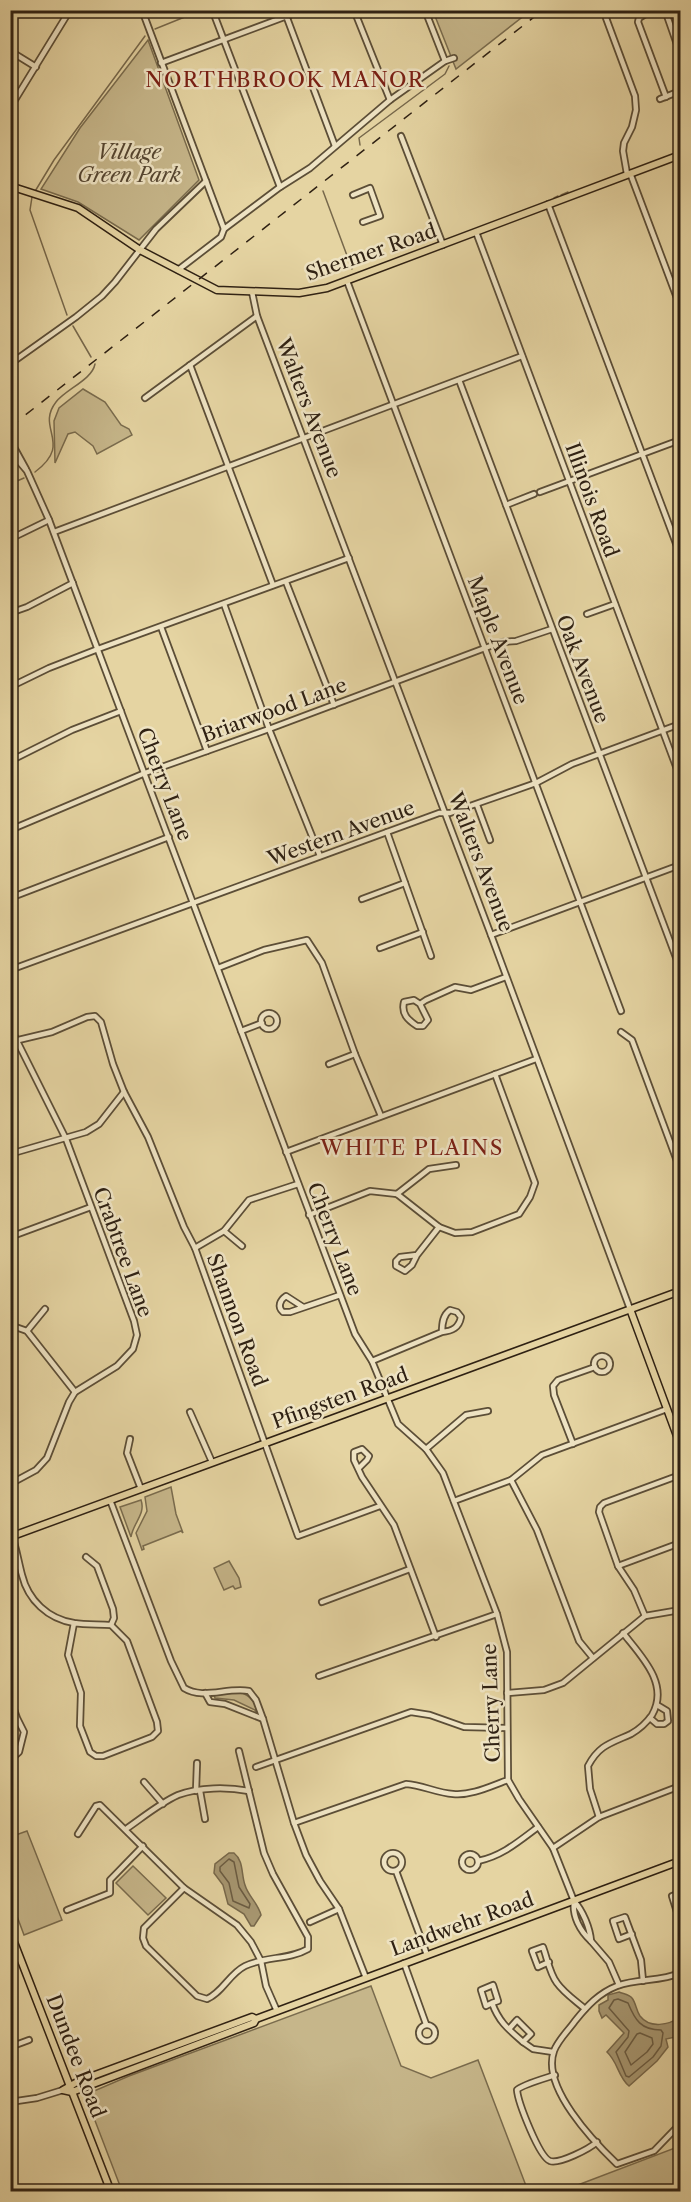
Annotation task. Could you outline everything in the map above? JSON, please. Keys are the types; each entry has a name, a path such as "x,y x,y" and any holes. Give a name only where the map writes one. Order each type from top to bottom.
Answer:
{"main road":[{"name":"Shermer Road","path":"10,186 78,208 140,250 217,290 299,293 327,288 681,155"},
{"name":"Pfingsten Road","path":"11,1534 141,1489 681,1291"},
{"name":"Walters Avenue","path":"630,1309 681,1444"},
{"name":"Landwehr Road","path":"63,2090 70,2085 252,2018 256,2019 276,2012 681,1861"},
{"name":"Dundee Road","path":"10,1932 111,2192"},
{"name":"Landwehr Road","path":"63,2090 72,2092 254,2023 256,2019"}],"street":[{"path":"10,108 70,10"},
{"path":"142,10 224,229"},
{"path":"284,10 335,146"},
{"path":"161,63 303,10"},
{"path":"354,10 390,100"},
{"path":"425,10 445,61"},
{"path":"652,10 639,18 638,22 666,97"},
{"path":"665,10 681,53"},
{"path":"607,11 606,18 635,96 636,105 632,127 624,143 623,156 681,306"},
{"path":"215,17 280,187"},
{"path":"10,51 36,67"},
{"path":"178,270 221,237 224,229 280,187 310,168 390,100 445,61 454,58"},
{"path":"660,99 681,92"},
{"path":"401,136 443,244"},
{"path":"10,364 66,325 115,282 156,229 206,181"},
{"path":"353,195 370,188 380,216 363,222"},
{"path":"548,204 681,554"},
{"name":"Illinois Road","path":"476,232 681,777"},
{"name":"Maple Avenue","path":"347,280 621,1011"},
{"name":"Walters Avenue","path":"252,292 257,316 630,1309"},
{"path":"145,398 257,316"},
{"path":"54,532 522,356"},
{"path":"190,365 273,585"},
{"name":"Oak Avenue","path":"459,380 681,968"},
{"name":"Cherry Lane","path":"10,440 20,454 54,532 355,1334 372,1361 398,1424 426,1449 443,1473 497,1614 507,1653 508,1780 553,1848 574,1901 573,1909 580,1929 609,1962 619,1985"},
{"path":"506,505 681,440"},
{"name":"Cherry Lane","path":"10,451 27,471"},
{"path":"10,539 49,520"},
{"path":"10,687 49,668 98,649 348,558"},
{"path":"286,582 334,705"},
{"path":"10,613 27,607 73,583"},
{"path":"224,604 320,856"},
{"path":"587,614 615,604"},
{"path":"161,627 207,750"},
{"name":"Briarwood Lane","path":"10,830 145,773 207,750 270,729 502,642 516,641 552,629"},
{"path":"10,761 72,730 121,711"},
{"name":"Western Avenue","path":"10,970 439,813 477,805 536,783 572,764 681,724"},
{"path":"477,805 490,840"},
{"path":"387,832 431,956"},
{"path":"10,898 169,837"},
{"path":"491,935 681,865"},
{"path":"362,899 405,883"},
{"path":"381,948 423,932"},
{"path":"218,968 264,950 307,940 322,963 355,1054 381,1116"},
{"path":"420,1004 455,987 471,990 506,977"},
{"path":"409,1000 420,1004 428,1020 423,1026 417,1026 407,1018 403,1007 404,1002 409,1000"},
{"name":"Shannon Road","path":"17,1040 52,1032 87,1017 95,1016 102,1022 113,1064 124,1092 148,1137 184,1227 195,1248 298,1536 380,1506"},
{"path":"241,1031 262,1023"},
{"name":"Crabtree Lane","path":"10,1027 66,1139 134,1321 137,1335 133,1349 117,1366 75,1392"},
{"path":"621,1032 632,1040 681,1169"},
{"path":"10,1042 17,1040"},
{"path":"329,1064 355,1054"},
{"path":"286,1152 536,1059"},
{"path":"309,1215 370,1191 397,1194 439,1227 455,1233 472,1232 519,1214 530,1197 535,1183 495,1074"},
{"path":"10,1154 86,1132 99,1124 124,1092"},
{"path":"397,1194 429,1169 456,1165"},
{"path":"195,1248 224,1231 249,1200 298,1184"},
{"path":"10,1237 91,1207"},
{"path":"417,1255 400,1257 396,1261 396,1266 405,1271 412,1265 439,1227"},
{"path":"224,1231 242,1246"},
{"path":"303,1307 286,1296 280,1304 284,1312 303,1307 340,1295"},
{"path":"27,1331 45,1310"},
{"path":"372,1361 442,1332 451,1332 459,1324 461,1317 457,1312 447,1313 442,1323 442,1332"},
{"path":"10,1324 27,1331 75,1392 47,1458 36,1470 10,1484"},
{"path":"573,1444 554,1395 554,1386 558,1380 595,1367"},
{"path":"454,1501 511,1480 542,1455 667,1409"},
{"path":"426,1449 466,1415 488,1411"},
{"path":"190,1412 212,1462"},
{"path":"130,1438 127,1453 141,1489"},
{"path":"359,1468 362,1477 394,1525 436,1637"},
{"path":"645,1616 634,1590 618,1566 599,1512 600,1507 604,1503 681,1475"},
{"path":"511,1480 537,1530 579,1641 593,1658"},
{"path":"110,1500 180,1681 189,1691 206,1694 237,1689 249,1691 256,1700 306,1855 339,1909 366,1978"},
{"path":"11,1534 18,1550 22,1576 31,1596 47,1613 74,1623 111,1625 127,1641 157,1722 158,1731 152,1737 103,1756 96,1756 90,1752 80,1726 81,1693 68,1655 74,1623"},
{"path":"618,1566 681,1543"},
{"path":"86,1557 97,1566 113,1609 114,1618 111,1625"},
{"path":"322,1602 410,1569"},
{"path":"507,1693 543,1690 563,1683 645,1616 681,1610"},
{"path":"319,1676 497,1614"},
{"path":"599,1817 590,1789 588,1767 599,1750 612,1741 634,1733 650,1718 659,1699 649,1666 623,1633"},
{"path":"206,1694 210,1702 225,1704 263,1719"},
{"path":"10,1698 24,1732 19,1752 10,1760"},
{"path":"650,1718 657,1724 664,1724 668,1721 667,1711 657,1705"},
{"path":"256,1767 411,1712 430,1715 464,1727 507,1728"},
{"path":"184,1888 144,1928 143,1938 146,1946 197,1996 207,1999 216,1995 229,1978 245,1966 298,1955 308,1949 308,1937 264,1853 239,1751"},
{"path":"197,1763 198,1791 205,1819"},
{"path":"294,1823 406,1784 420,1785 451,1794 466,1794 508,1780"},
{"path":"144,1782 163,1804"},
{"path":"553,1848 599,1817 681,1786"},
{"path":"126,1829 178,1796 198,1791 232,1788 249,1791"},
{"path":"78,1834 96,1806 100,1805 184,1888 237,1925 251,1942 261,1961 266,1986 276,2012"},
{"path":"478,1861 506,1851 538,1827"},
{"path":"67,1910 110,1893 110,1880 142,1846"},
{"path":"396,1871 428,1955"},
{"path":"681,1893 672,1896 677,1912 681,1911"},
{"path":"310,1922 339,1909"},
{"path":"632,1934 619,1939 613,1921 626,1917 632,1934 641,1960 643,1981"},
{"path":"549,1962 556,1982 585,2009"},
{"path":"404,1963 426,2025"},
{"path":"680,2125 654,2151 617,2164 568,2108 552,2064 554,2052 560,2041 596,1998 619,1985 667,1979 681,1974"},
{"path":"493,1985 498,2001 492,2003 486,2006 481,1990 493,1985"},
{"path":"492,2003 498,2018 523,2042 533,2049 554,2052"},
{"path":"509,2029 517,2020 531,2034 523,2042"},
{"path":"10,2047 30,2040"},
{"path":"555,2075 536,2083 523,2085 517,2090 543,2155 550,2161 555,2161 584,2151 597,2142"},
{"name":"Landwehr Road","path":"10,2102 37,2098 63,2090"}],"green space":[{"path":"433,11 530,11 456,69"},
{"name":"Village Green Park","path":"148,40 199,180 139,240 78,202 41,189 80,128"},
{"path":"83,389 105,402 121,425 129,429 132,435 97,454 93,446 75,432 68,434 55,463 54,421 59,408"},
{"path":"171,1487 176,1514 183,1533 181,1531 143,1546 142,1550 136,1533 147,1511 145,1497"},
{"path":"141,1500 141,1514 131,1537 120,1507"},
{"path":"229,1561 239,1578 241,1587 235,1589 233,1586 224,1590 214,1568"},
{"path":"240,1692 252,1700 256,1706 256,1714 255,1710 234,1700 215,1698 214,1695"},
{"path":"27,1831 62,1920 24,1935 11,1900 10,1837"},
{"path":"133,1866 166,1898 148,1915 116,1883"},
{"path":"371,1986 401,2066 431,2078 478,2060 528,2191 122,2191 89,2105 94,2091"},
{"path":"680,2146 680,2191 562,2191"}],"water":[{"path":"229,1853 237,1856 246,1889 260,1911 261,1915 254,1926 251,1926 244,1914 228,1904 223,1885 214,1873 215,1864"},
{"path":"619,1992 631,1997 640,2016 649,2023 665,2024 680,2017 680,2036 666,2039 668,2047 657,2061 629,2086 607,2052 624,2033 606,2015 602,2018 599,2011 599,2005 608,2000 608,1995"}],"waterway":[{"path":"155,29 202,10"},
{"path":"34,193 54,160 145,36"},
{"path":"360,145 359,138 445,74 449,66"},
{"path":"323,191 352,269"},
{"path":"561,195 568,192"},
{"path":"554,198 558,196"},
{"path":"32,197 30,210 67,315"},
{"path":"73,326 91,357"},
{"path":"35,472 52,453 53,444 49,420 56,402 84,380 95,364"},
{"path":"10,484 24,478"}],"railway":[{"path":"10,427 543,10"}],"district":[{"name":"NORTHBROOK MANOR","path":"285,79"},
{"name":"WHITE PLAINS","path":"412,1147"}]}
